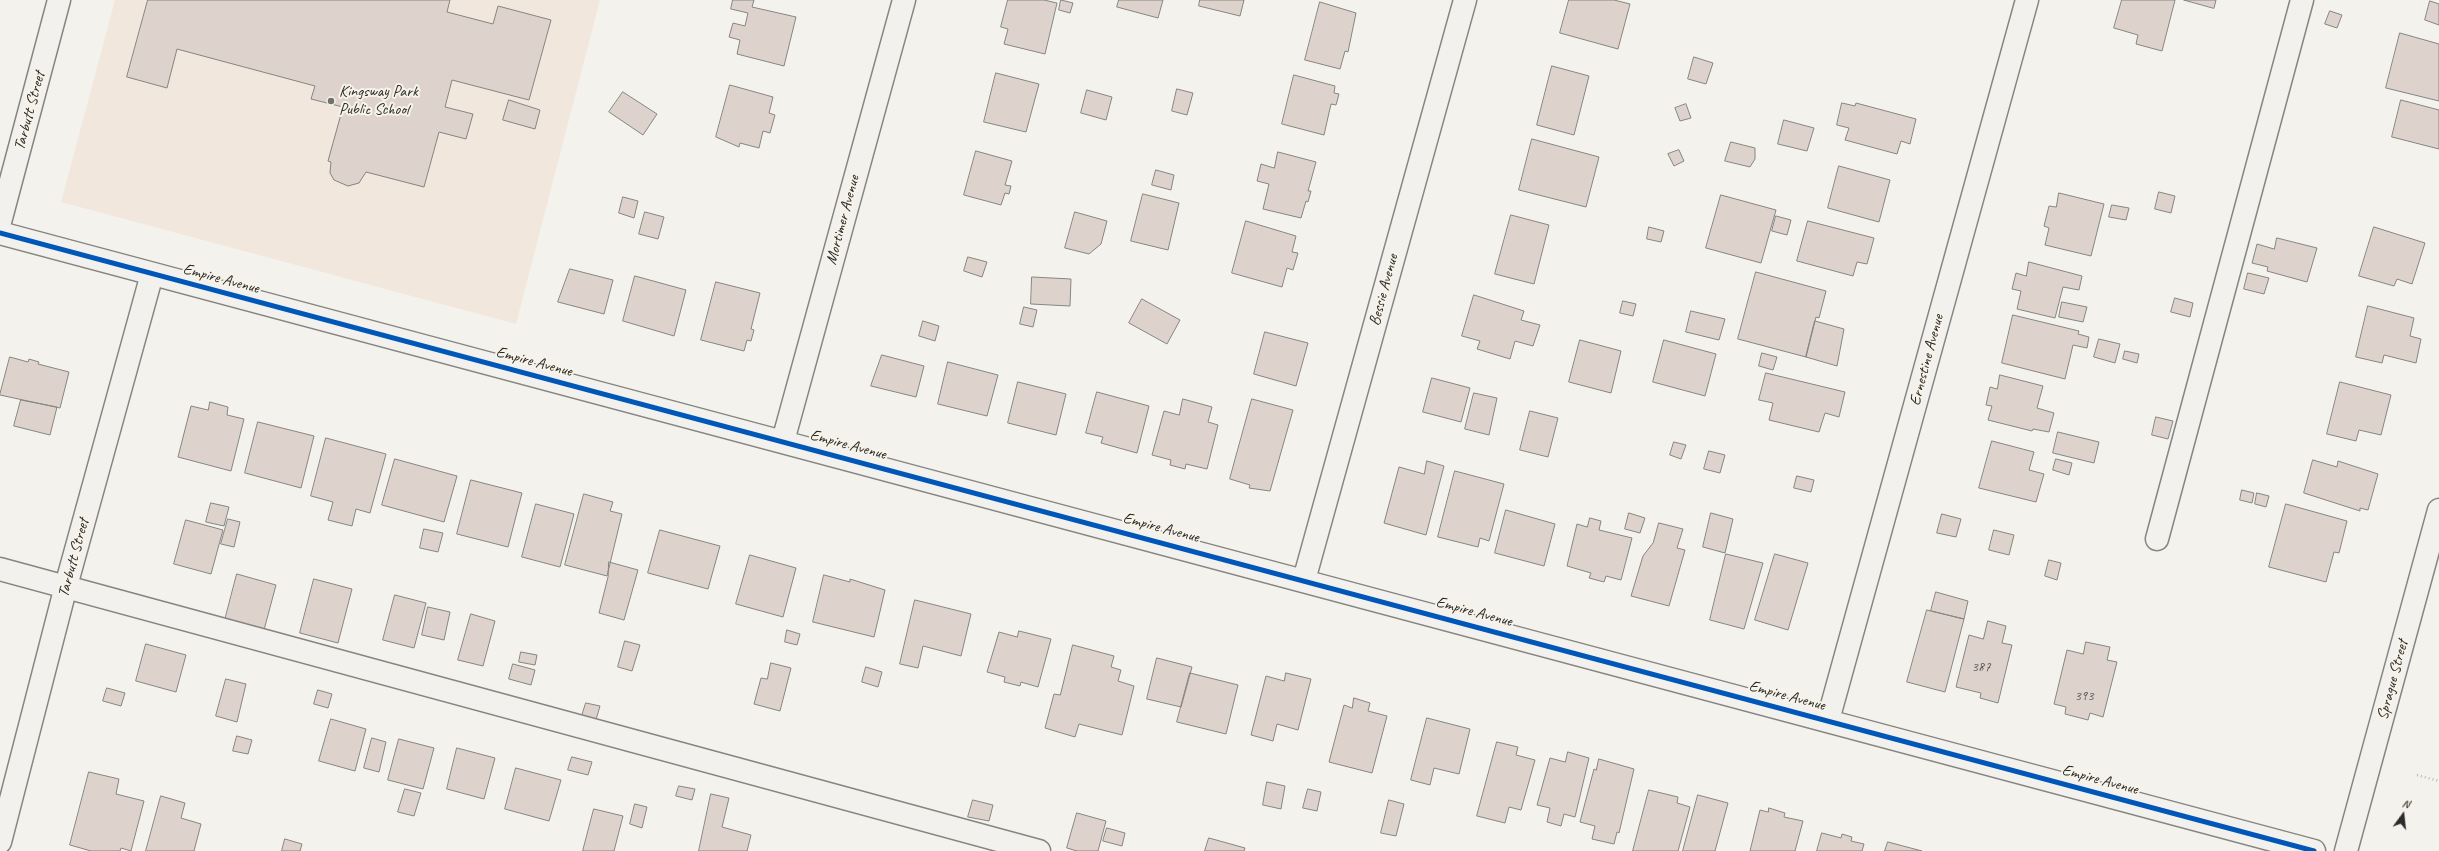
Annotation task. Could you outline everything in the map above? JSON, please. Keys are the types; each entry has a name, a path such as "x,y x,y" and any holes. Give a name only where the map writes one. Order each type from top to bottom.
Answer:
{"street":[{"name":"Tarbutt Street","path":"0,222 59,0"},
{"name":"Mortimer Avenue","path":"783,441 904,0"},
{"name":"Bessie Avenue","path":"1304,580 1465,0"},
{"name":"Ernestine Avenue","path":"1828,720 2027,0"},
{"path":"2157,539 2302,0"},
{"name":"Empire Avenue","path":"0,234 783,441 2314,851"},
{"name":"Tarbutt Street","path":"0,842 66,586 152,274"},
{"name":"Sprague Street","path":"2346,851 2439,510"},
{"path":"0,569 1039,851"}],"path":[{"path":"2417,775 2439,781"}],"shaded area":[{"name":"Kingsway Park Public School","path":"115,0 600,0 516,324 61,202"}],"building":[{"path":"148,0 450,0 447,12 493,24 498,6 551,20 529,100 452,80 445,107 473,114 466,139 439,132 424,187 366,172 359,183 348,186 334,180 330,173 331,162 328,161 343,107 311,99 315,86 177,49 167,88 127,77"},
{"path":"733,0 754,0 752,7 796,17 784,66 737,54 740,40 729,37 733,23 745,26 748,13 731,9"},
{"path":"1008,0 1044,0 1057,3 1045,54 1004,44 1008,29 1001,27"},
{"path":"1061,0 1073,3 1070,13 1059,10"},
{"path":"1119,0 1163,0 1158,18 1117,7"},
{"path":"1200,0 1244,0 1240,16 1199,6"},
{"path":"1569,0 1614,0 1630,4 1618,49 1560,33"},
{"path":"2122,0 2175,0 2162,51 2136,44 2138,35 2114,28"},
{"path":"2184,0 2216,0 2214,8"},
{"path":"2430,1 2439,4 2439,25 2425,20"},
{"path":"1320,2 1356,13 1348,52 1345,51 1340,69 1305,60"},
{"path":"2330,11 2342,15 2337,28 2325,24"},
{"path":"2400,33 2439,44 2439,101 2386,88"},
{"path":"1694,57 1713,63 1706,84 1688,79"},
{"path":"1552,66 1589,76 1574,135 1537,125"},
{"path":"996,73 1039,84 1026,132 984,122"},
{"path":"1294,75 1335,86 1334,93 1339,94 1336,105 1331,104 1324,135 1282,124"},
{"path":"730,85 773,97 769,113 775,115 770,133 763,131 759,148 740,143 739,147 716,137"},
{"path":"1177,89 1193,93 1187,115 1172,111"},
{"path":"1087,90 1112,97 1106,120 1081,113"},
{"path":"623,92 657,114 643,135 609,112"},
{"path":"509,100 540,110 535,129 503,120"},
{"path":"2401,100 2439,110 2439,149 2392,137"},
{"path":"1842,103 1855,106 1856,103 1916,119 1910,144 1901,141 1897,154 1845,140 1849,128 1837,125"},
{"path":"1686,104 1691,118 1680,121 1675,108"},
{"path":"1784,120 1814,128 1807,151 1778,144"},
{"path":"1532,139 1599,157 1586,207 1519,190"},
{"path":"1731,142 1755,148 1755,159 1750,167 1725,161"},
{"path":"1679,150 1684,161 1674,166 1668,154"},
{"path":"976,151 1012,161 1005,185 1011,186 1009,194 1005,193 1001,205 964,195"},
{"path":"1278,152 1316,162 1308,191 1311,191 1308,202 1306,201 1301,218 1263,209 1269,184 1257,181 1261,164 1274,168"},
{"path":"1839,166 1890,180 1879,222 1828,208"},
{"path":"1156,170 1174,175 1171,190 1152,185"},
{"path":"2159,192 2175,196 2171,213 2155,209"},
{"path":"2059,193 2104,204 2091,256 2045,245 2049,228 2044,226 2049,206 2056,207"},
{"path":"1143,194 1179,203 1168,250 1131,241"},
{"path":"1721,195 1776,210 1761,263 1706,248"},
{"path":"623,197 638,201 634,218 619,213"},
{"path":"2112,205 2129,208 2126,220 2109,217"},
{"path":"645,212 664,217 658,239 639,234"},
{"path":"1075,212 1107,221 1101,244 1089,254 1065,248"},
{"path":"1511,215 1549,225 1534,284 1495,274"},
{"path":"1776,216 1791,220 1787,235 1772,231"},
{"path":"1246,221 1296,236 1292,252 1298,253 1293,270 1287,268 1282,287 1232,273"},
{"path":"1808,221 1874,238 1867,264 1857,262 1853,276 1797,261"},
{"path":"1649,227 1664,231 1661,242 1647,239"},
{"path":"2374,227 2425,243 2412,284 2397,279 2394,286 2359,276"},
{"path":"2277,238 2317,248 2307,282 2267,271 2268,267 2252,263 2257,244 2274,249"},
{"path":"968,257 987,262 982,277 964,271"},
{"path":"2029,262 2082,276 2079,290 2063,287 2055,318 2017,309 2021,291 2012,289 2016,273 2026,276"},
{"path":"570,269 613,280 604,314 558,302"},
{"path":"1756,272 1826,291 1819,318 1816,317 1806,357 1738,339"},
{"path":"2248,273 2269,278 2264,294 2244,289"},
{"path":"635,276 686,290 674,336 623,321"},
{"path":"1032,277 1071,279 1070,306 1031,304"},
{"path":"716,282 760,293 751,329 754,330 751,341 747,340 744,351 701,340"},
{"path":"1474,295 1524,311 1521,320 1540,325 1533,346 1515,341 1510,359 1477,349 1480,341 1462,336"},
{"path":"2175,298 2193,303 2190,317 2171,312"},
{"path":"1142,299 1180,320 1167,344 1129,323"},
{"path":"1623,301 1636,304 1633,316 1620,313"},
{"path":"2062,302 2087,307 2083,322 2059,317"},
{"path":"2368,306 2414,318 2410,336 2421,339 2416,363 2384,355 2382,363 2356,357"},
{"path":"1024,307 1037,310 1033,327 1020,324"},
{"path":"1691,311 1725,319 1719,340 1686,332"},
{"path":"2013,315 2079,331 2078,334 2089,337 2087,348 2073,345 2065,379 2002,363"},
{"path":"923,321 939,326 935,341 919,336"},
{"path":"1815,321 1844,329 1837,366 1806,357"},
{"path":"1265,332 1308,343 1296,386 1254,374"},
{"path":"2099,339 2120,344 2115,363 2094,357"},
{"path":"1580,340 1621,351 1611,393 1569,382"},
{"path":"1664,340 1716,354 1705,396 1653,382"},
{"path":"2125,351 2139,354 2137,363 2123,359"},
{"path":"1762,353 1777,357 1773,370 1759,366"},
{"path":"882,355 924,366 916,397 871,386"},
{"path":"10,357 28,362 29,359 39,362 38,364 69,372 60,408 0,395"},
{"path":"948,362 998,375 987,416 938,404"},
{"path":"1766,373 1845,392 1839,417 1825,413 1819,432 1769,420 1773,403 1759,400"},
{"path":"2000,375 2043,386 2037,408 2054,413 2049,432 2033,429 2032,431 1988,420 1992,406 1986,405 1990,387 1997,389"},
{"path":"1432,378 1470,388 1461,422 1423,412"},
{"path":"1018,382 1066,394 1056,435 1008,423"},
{"path":"2340,382 2391,395 2381,435 2359,430 2356,441 2327,434"},
{"path":"1097,392 1149,406 1137,453 1101,443 1103,437 1086,433"},
{"path":"1474,393 1497,398 1489,435 1465,429"},
{"path":"1183,399 1212,407 1208,422 1218,425 1207,469 1186,464 1185,469 1170,465 1171,460 1152,455 1164,411 1179,415"},
{"path":"1252,399 1293,410 1270,491 1249,488 1250,485 1230,479"},
{"path":"21,400 57,407 50,435 14,426"},
{"path":"210,402 228,407 227,415 244,419 231,471 178,457 191,406 208,410"},
{"path":"1530,411 1558,418 1548,457 1520,450"},
{"path":"2156,417 2173,421 2168,439 2152,435"},
{"path":"258,422 314,436 301,488 245,473"},
{"path":"2058,432 2099,442 2094,463 2053,453"},
{"path":"326,438 386,454 370,513 356,509 352,526 328,520 333,502 311,496"},
{"path":"1992,441 2034,452 2029,470 2044,474 2036,502 1979,488"},
{"path":"1674,442 1686,445 1681,459 1670,455"},
{"path":"1709,451 1725,455 1720,473 1704,469"},
{"path":"395,459 457,476 444,522 382,505"},
{"path":"2056,459 2072,463 2069,475 2053,470"},
{"path":"2313,460 2337,467 2338,461 2378,474 2368,510 2360,508 2360,511 2304,493"},
{"path":"1427,461 1444,466 1426,535 1384,523 1399,467 1424,474"},
{"path":"1455,471 1504,484 1489,541 1480,538 1478,547 1438,537"},
{"path":"1797,476 1814,480 1811,492 1794,488"},
{"path":"471,480 522,493 508,547 457,534"},
{"path":"2242,490 2254,493 2252,503 2240,500"},
{"path":"2257,493 2269,496 2266,507 2255,504"},
{"path":"584,494 613,502 610,511 622,514 607,576 565,565"},
{"path":"211,503 229,507 224,526 206,522"},
{"path":"536,504 574,514 560,567 522,557"},
{"path":"2286,504 2347,521 2339,553 2334,552 2326,582 2269,567"},
{"path":"1506,510 1555,524 1544,566 1495,553"},
{"path":"1629,513 1645,518 1640,533 1625,529"},
{"path":"1711,513 1733,519 1725,553 1703,547"},
{"path":"1942,514 1961,519 1956,537 1937,533"},
{"path":"1590,518 1601,521 1599,530 1632,538 1621,580 1606,576 1604,582 1589,578 1591,573 1567,566 1577,524 1587,527"},
{"path":"228,519 240,522 234,547 221,544"},
{"path":"186,520 223,530 211,574 174,564"},
{"path":"1659,523 1683,529 1677,548 1685,550 1669,606 1631,596 1643,556 1653,543"},
{"path":"424,529 443,533 438,552 420,548"},
{"path":"660,530 720,546 708,589 648,573"},
{"path":"1994,530 2014,535 2009,555 1989,550"},
{"path":"1726,554 1763,563 1744,629 1710,620"},
{"path":"1775,554 1808,563 1788,630 1755,620"},
{"path":"750,555 796,568 783,617 736,604"},
{"path":"2049,560 2061,563 2057,580 2045,576"},
{"path":"609,562 638,570 624,620 599,613 608,577"},
{"path":"237,574 276,585 264,630 225,620"},
{"path":"824,575 850,582 850,579 885,590 874,637 813,622"},
{"path":"314,579 352,589 338,643 300,633"},
{"path":"1936,592 1968,601 1964,619 1931,611"},
{"path":"395,595 426,603 414,648 383,640"},
{"path":"915,600 971,614 961,656 923,646 918,668 900,664"},
{"path":"428,607 450,612 444,640 422,635"},
{"path":"1927,610 1964,619 1945,692 1907,682"},
{"path":"471,614 495,621 483,666 458,660"},
{"path":"1988,621 2006,626 2002,643 2012,645 1998,703 1980,698 1981,693 1956,687 1969,635 1983,639"},
{"path":"787,630 800,634 797,645 785,642"},
{"path":"1019,631 1051,639 1038,687 1021,682 1020,686 1004,682 1005,677 987,672 999,632 1017,637"},
{"path":"625,641 640,645 632,671 618,667"},
{"path":"2086,642 2110,647 2107,660 2117,662 2103,717 2090,713 2088,720 2065,714 2066,707 2054,704 2067,650 2083,654"},
{"path":"146,644 186,655 176,692 136,681"},
{"path":"1073,645 1114,656 1111,667 1121,670 1118,681 1134,686 1122,735 1079,724 1075,737 1045,728 1054,694 1060,695"},
{"path":"521,652 537,655 535,665 519,662"},
{"path":"1157,658 1192,667 1181,707 1147,699"},
{"path":"771,663 791,668 780,711 754,704 761,678 767,679"},
{"path":"513,664 535,670 531,685 509,679"},
{"path":"866,667 882,672 878,687 862,682"},
{"path":"1190,673 1238,685 1226,734 1177,722"},
{"path":"1286,673 1311,679 1298,730 1277,724 1273,741 1251,735 1266,676 1284,681"},
{"path":"226,679 246,684 237,722 216,716"},
{"path":"107,688 125,693 121,706 103,701"},
{"path":"318,690 332,694 328,708 314,704"},
{"path":"1354,698 1370,703 1368,711 1387,716 1372,773 1329,762 1344,705 1352,708"},
{"path":"586,703 600,706 595,723 581,719"},
{"path":"1427,718 1470,729 1459,774 1434,768 1430,785 1411,780"},
{"path":"331,719 366,729 355,771 319,761"},
{"path":"237,736 252,740 248,754 233,751"},
{"path":"372,738 386,742 379,772 364,768"},
{"path":"399,739 434,748 423,789 388,780"},
{"path":"1497,742 1518,747 1516,755 1535,760 1521,810 1509,807 1505,823 1477,816"},
{"path":"457,748 495,758 484,799 447,789"},
{"path":"1568,752 1589,758 1575,817 1564,814 1561,826 1547,822 1550,808 1537,805 1550,758 1565,762"},
{"path":"572,757 592,762 588,775 568,770"},
{"path":"1599,759 1634,769 1619,833 1617,832 1614,844 1592,839 1595,826 1580,822 1594,769 1596,770"},
{"path":"516,768 561,780 549,821 505,809"},
{"path":"89,772 119,779 116,794 144,801 131,851 121,848 120,851 91,851 70,845"},
{"path":"1267,782 1285,786 1281,809 1263,805"},
{"path":"679,786 695,789 692,800 676,796"},
{"path":"405,789 421,793 414,816 398,812"},
{"path":"1308,789 1321,792 1317,811 1303,808"},
{"path":"1649,790 1678,797 1677,803 1690,807 1678,851 1633,851"},
{"path":"711,794 729,798 722,827 751,835 747,851 699,851"},
{"path":"1698,795 1728,803 1715,851 1683,851"},
{"path":"161,796 185,803 181,818 201,824 194,851 146,851"},
{"path":"973,800 993,805 989,821 968,817"},
{"path":"1389,800 1404,804 1396,836 1381,833"},
{"path":"635,804 647,807 642,828 630,824"},
{"path":"1769,808 1785,813 1784,817 1803,821 1795,851 1750,851 1760,810 1768,812"},
{"path":"594,809 623,816 614,851 583,851"},
{"path":"1077,813 1106,821 1098,851 1077,851 1067,848"},
{"path":"1107,828 1125,833 1122,846 1103,841"},
{"path":"1822,833 1841,838 1842,834 1852,837 1851,841 1864,844 1862,851 1817,851"},
{"path":"1209,838 1245,848 1244,851 1205,851"},
{"path":"285,839 302,844 300,851 282,851"},
{"path":"1888,842 1922,851 1885,851"}],"cycle path":[{"path":"0,233 2314,851"}],"place":[{"name":"Kingsway Park Public School","path":"331,101"}]}
